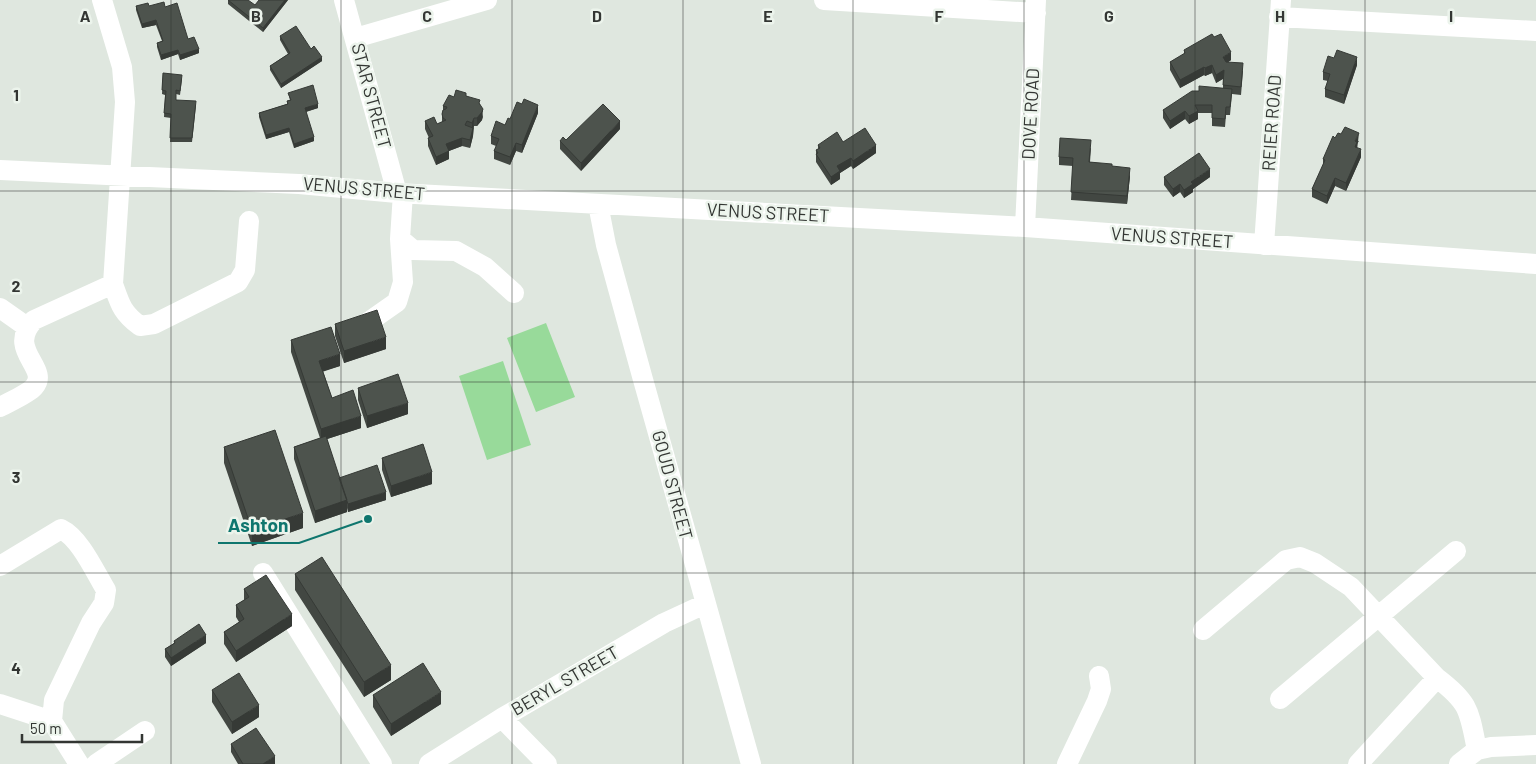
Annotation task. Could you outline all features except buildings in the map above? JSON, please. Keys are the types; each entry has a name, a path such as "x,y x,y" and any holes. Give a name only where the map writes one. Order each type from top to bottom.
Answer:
{"street":[{"path":"102,0 122,67 126,102 113,284 122,310 140,326 154,324 238,282 245,270 248,222"},
{"name":"STAR STREET","path":"344,0 400,193 400,239 403,282 397,302 367,324"},
{"path":"356,38 487,0"},
{"path":"824,0 1036,7"},
{"name":"DOVE ROAD","path":"1025,227 1036,7"},
{"path":"1280,9 1536,31"},
{"name":"REIER ROAD","path":"1264,245 1280,9"},
{"name":"VENUS STREET","path":"0,170 299,184 400,193 1025,227 1536,264"},
{"name":"GOUD STREET","path":"598,204 609,254 751,764"},
{"path":"400,239 413,250 456,251 485,267 514,293"},
{"path":"0,407 33,388 37,380 37,372 26,352 23,339 27,328 34,320 113,284"},
{"path":"0,308 27,328"},
{"path":"0,566 61,529 69,533 76,541 106,590 104,603 91,623 54,700 52,721 79,764"},
{"path":"1280,699 1456,551"},
{"path":"1203,630 1286,560 1300,557 1316,563 1351,587 1437,678 1464,703 1470,718 1477,750"},
{"path":"263,573 382,764"},
{"name":"BERYL STREET","path":"428,764 502,718 664,623 705,604"},
{"path":"1067,764 1097,701 1100,676"},
{"path":"1358,764 1437,678"},
{"path":"0,704 52,721"},
{"path":"502,718 547,764"},
{"path":"96,764 145,731"},
{"path":"1459,764 1477,750 1490,747 1536,745"}],"green space":[{"path":"546,323 575,397 536,412 507,338"},
{"path":"503,361 531,445 487,460 459,376"}],"place":[{"name":"Ashton","path":"368,519"}]}
